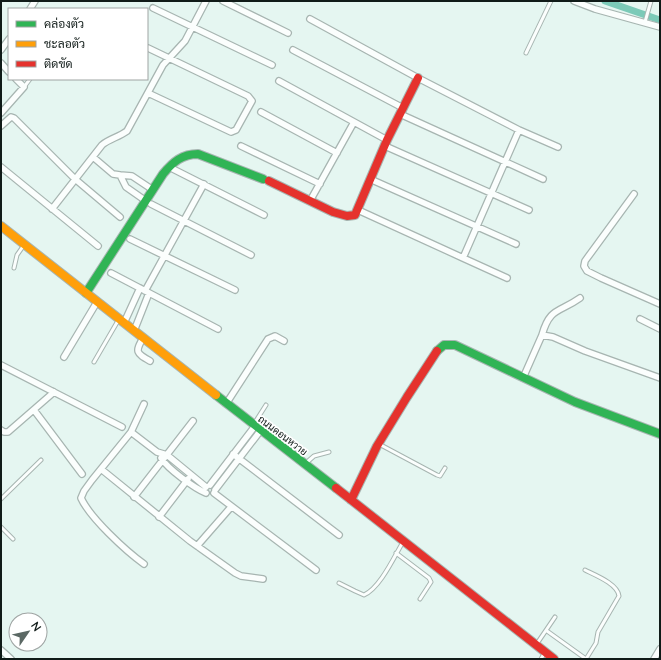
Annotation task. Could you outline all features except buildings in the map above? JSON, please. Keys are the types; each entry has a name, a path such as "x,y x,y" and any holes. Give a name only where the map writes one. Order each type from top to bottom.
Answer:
{"street":[{"path":"52,209 106,141 121,136 127,131 163,65 184,41 206,1"},
{"path":"223,1 288,33"},
{"path":"574,1 607,12 646,20 660,27"},
{"path":"153,8 272,65"},
{"path":"310,19 418,78 519,130 558,147"},
{"path":"1,50 8,40"},
{"path":"148,48 251,98 252,104 236,130 231,132 148,93"},
{"path":"293,50 402,111 543,179"},
{"path":"1,63 8,71"},
{"path":"86,293 148,203 153,190 170,165 183,156 198,154 218,161 266,180 342,215 352,216 358,210 386,143 418,78"},
{"path":"1,113 24,87 17,80"},
{"path":"279,81 354,122 386,143 491,194 529,210"},
{"path":"261,112 337,153"},
{"path":"1,126 11,117 14,118 75,179 120,217"},
{"path":"310,201 354,122"},
{"path":"463,258 519,130"},
{"path":"241,146 320,184"},
{"path":"93,157 113,174 132,176 153,190"},
{"path":"1,167 98,246"},
{"path":"173,169 264,215"},
{"path":"120,175 126,187 148,203 251,255"},
{"path":"370,179 516,244"},
{"path":"122,321 145,291 204,184"},
{"path":"634,194 585,261 584,266 587,271 660,304"},
{"path":"358,210 507,278"},
{"name":"ถนนดอนหวาย","path":"1,226 226,404 536,645 543,656 554,659"},
{"path":"130,239 235,290"},
{"path":"111,273 218,329"},
{"path":"134,331 145,291"},
{"path":"523,378 549,317 580,298"},
{"path":"64,357 97,302"},
{"path":"640,319 660,329"},
{"path":"542,335 553,337 585,351 660,378"},
{"path":"226,404 268,339 274,336 284,341"},
{"path":"143,338 137,348 138,352 150,361"},
{"path":"351,500 379,444 407,397 439,349 444,345 455,345 575,402 660,434"},
{"path":"1,365 122,427"},
{"path":"1,430 8,432 54,392"},
{"path":"144,404 131,432 82,494 81,498 108,532 144,564"},
{"path":"34,410 82,474"},
{"path":"134,497 193,421"},
{"path":"210,490 234,454 257,427"},
{"path":"210,490 239,459 257,427"},
{"path":"131,432 157,452 167,456 231,507 316,570"},
{"path":"157,452 163,461 186,481 196,488 210,490"},
{"path":"234,454 339,535"},
{"path":"101,470 159,517 235,573 246,577 263,579"},
{"path":"159,517 191,475"},
{"path":"197,546 231,507"},
{"path":"654,659 660,649"},
{"path":"1,650 11,659"}],"lane":[{"path":"526,53 551,1"},
{"path":"646,20 651,1"},
{"path":"24,87 29,80"},
{"path":"14,268 17,254 24,245"},
{"path":"94,362 122,321"},
{"path":"257,427 266,405"},
{"path":"379,444 437,475 440,476 445,468"},
{"path":"305,464 314,456 329,452"},
{"path":"1,499 41,460"},
{"path":"1,527 13,539"},
{"path":"339,583 364,595 370,592 386,571 403,542"},
{"path":"396,553 429,578 431,582 420,599"},
{"path":"547,631 586,659 596,643 598,632 619,596 619,592 616,588 600,577 585,570"},
{"path":"536,645 547,631 555,617"}],"waterway":[{"path":"605,1 660,20"}],"traffic: fast":[{"path":"86,293 163,174 178,160 187,155 198,154 263,179"},
{"path":"437,351 444,345 455,345 575,402 660,434"},
{"path":"216,395 336,488"}],"traffic: slow":[{"path":"1,226 216,395"}],"traffic: jam":[{"path":"269,181 333,212 347,216 355,215 387,140 418,78"},
{"path":"351,500 377,446 437,351"},
{"path":"336,488 554,659"}]}
